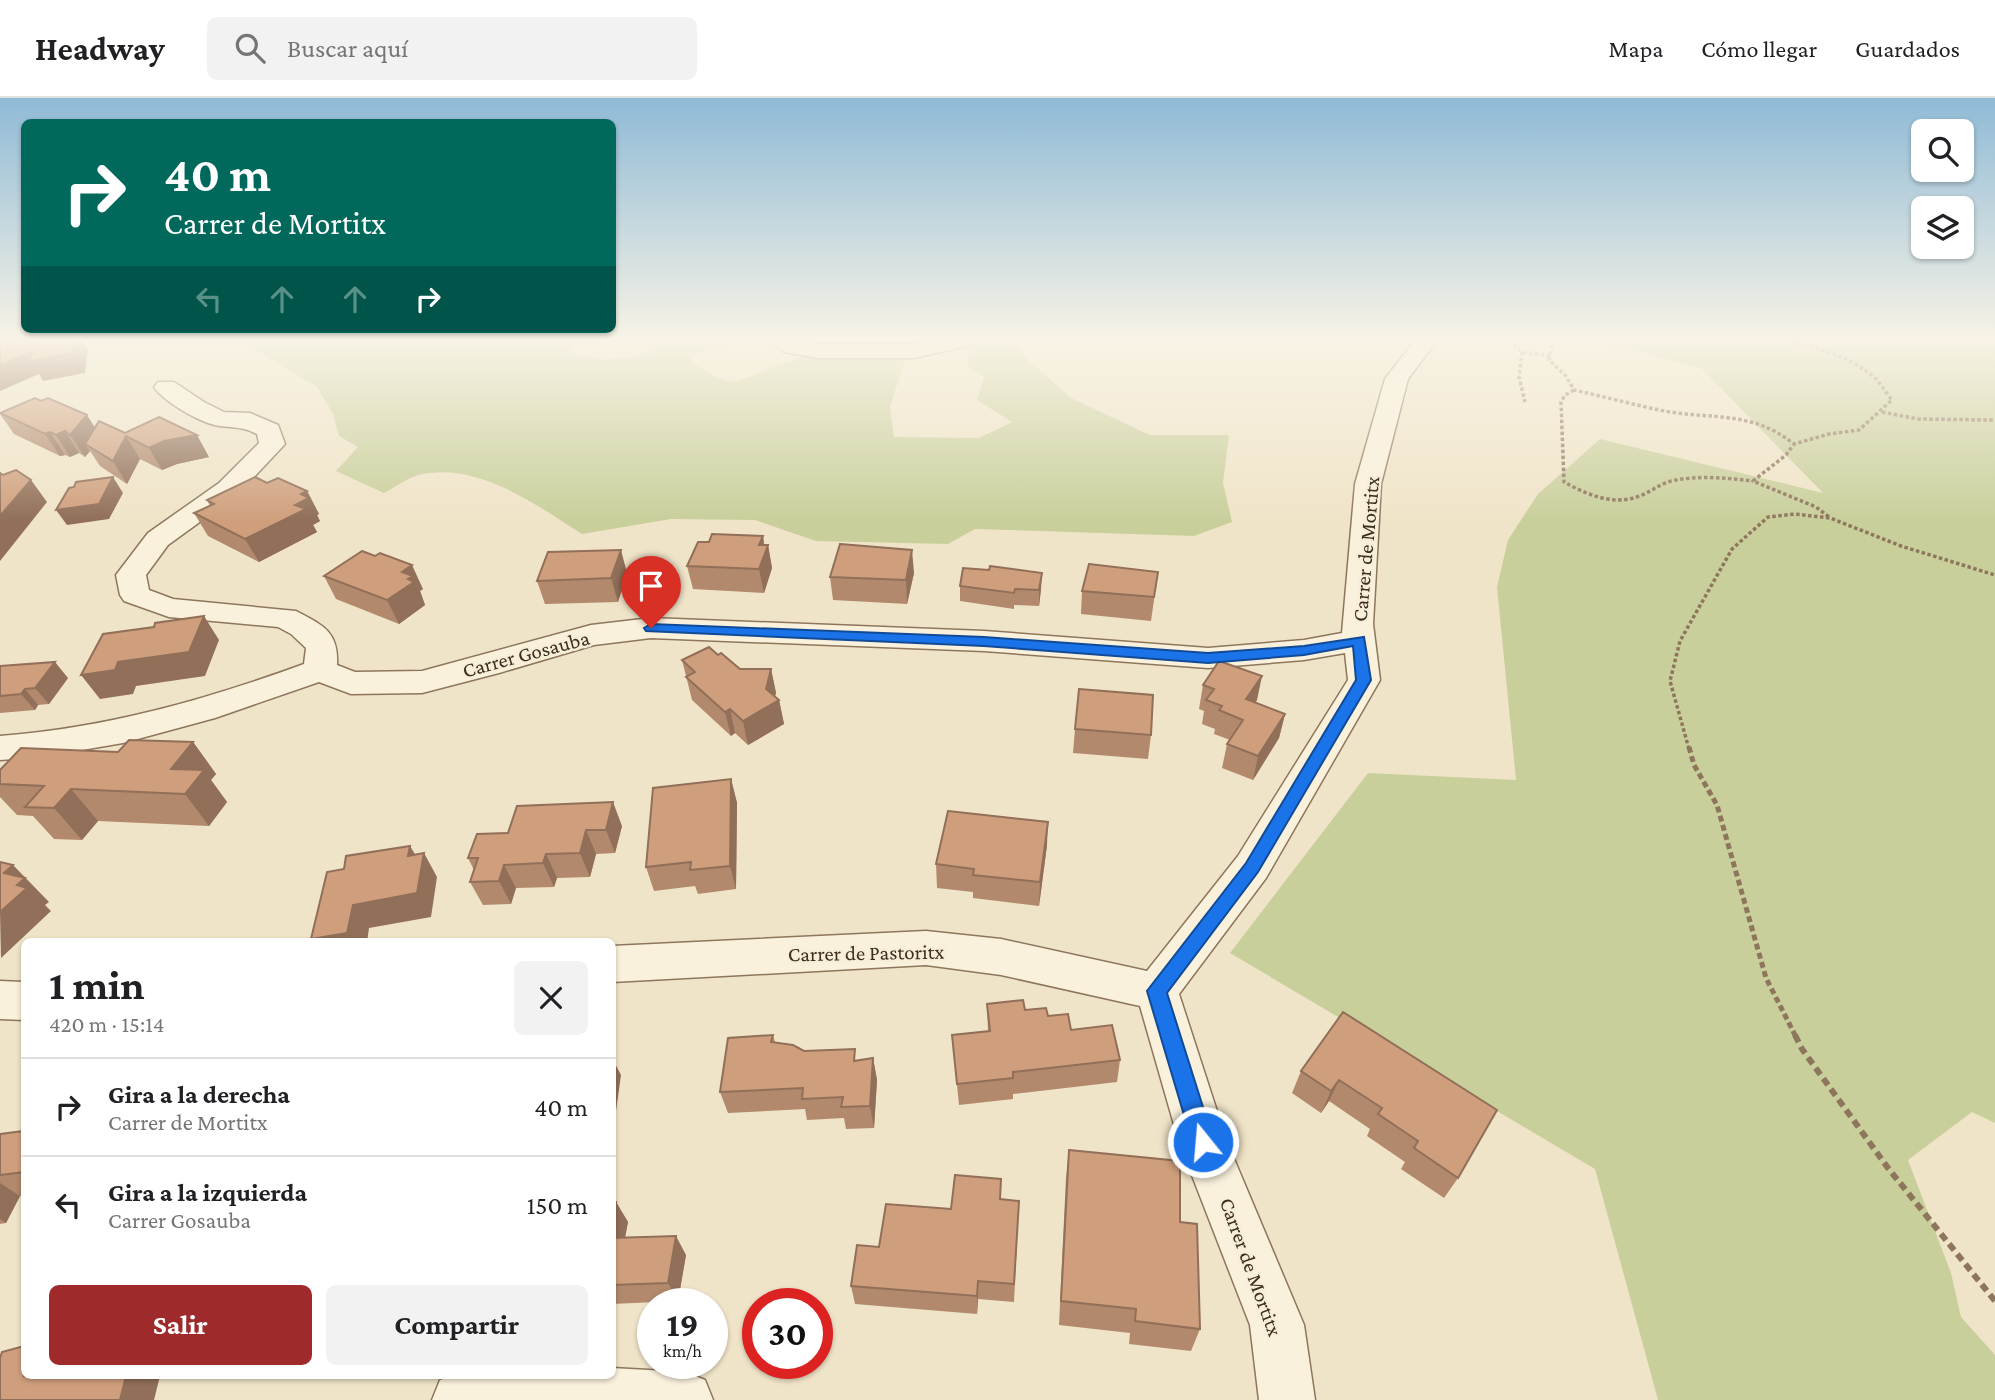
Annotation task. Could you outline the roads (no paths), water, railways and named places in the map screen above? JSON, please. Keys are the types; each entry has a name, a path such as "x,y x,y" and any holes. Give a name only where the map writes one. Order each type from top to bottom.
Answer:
{"street":[{"path":"0,748 111,735 266,690 320,670 322,645 302,627 285,618 169,608 135,595 131,575 158,538 228,489 272,444 268,430 250,420 220,419 185,400"},
{"name":"Carrer de Mortitx","path":"1287,1400 1278,1325 1203,1142 1157,991 1252,867 1364,680 1357,624 1368,484 1391,400"},
{"name":"Carrer Gosauba","path":"320,670 351,683 422,682 488,666 591,635 651,628 984,641 1208,658 1304,650 1359,640"},
{"name":"Carrer de Pastoritx","path":"616,964 926,948 1001,957 1100,981 1157,991"},
{"path":"0,1000 21,1001"},
{"path":"460,1400 468,1397 572,1394 685,1400"}]}
